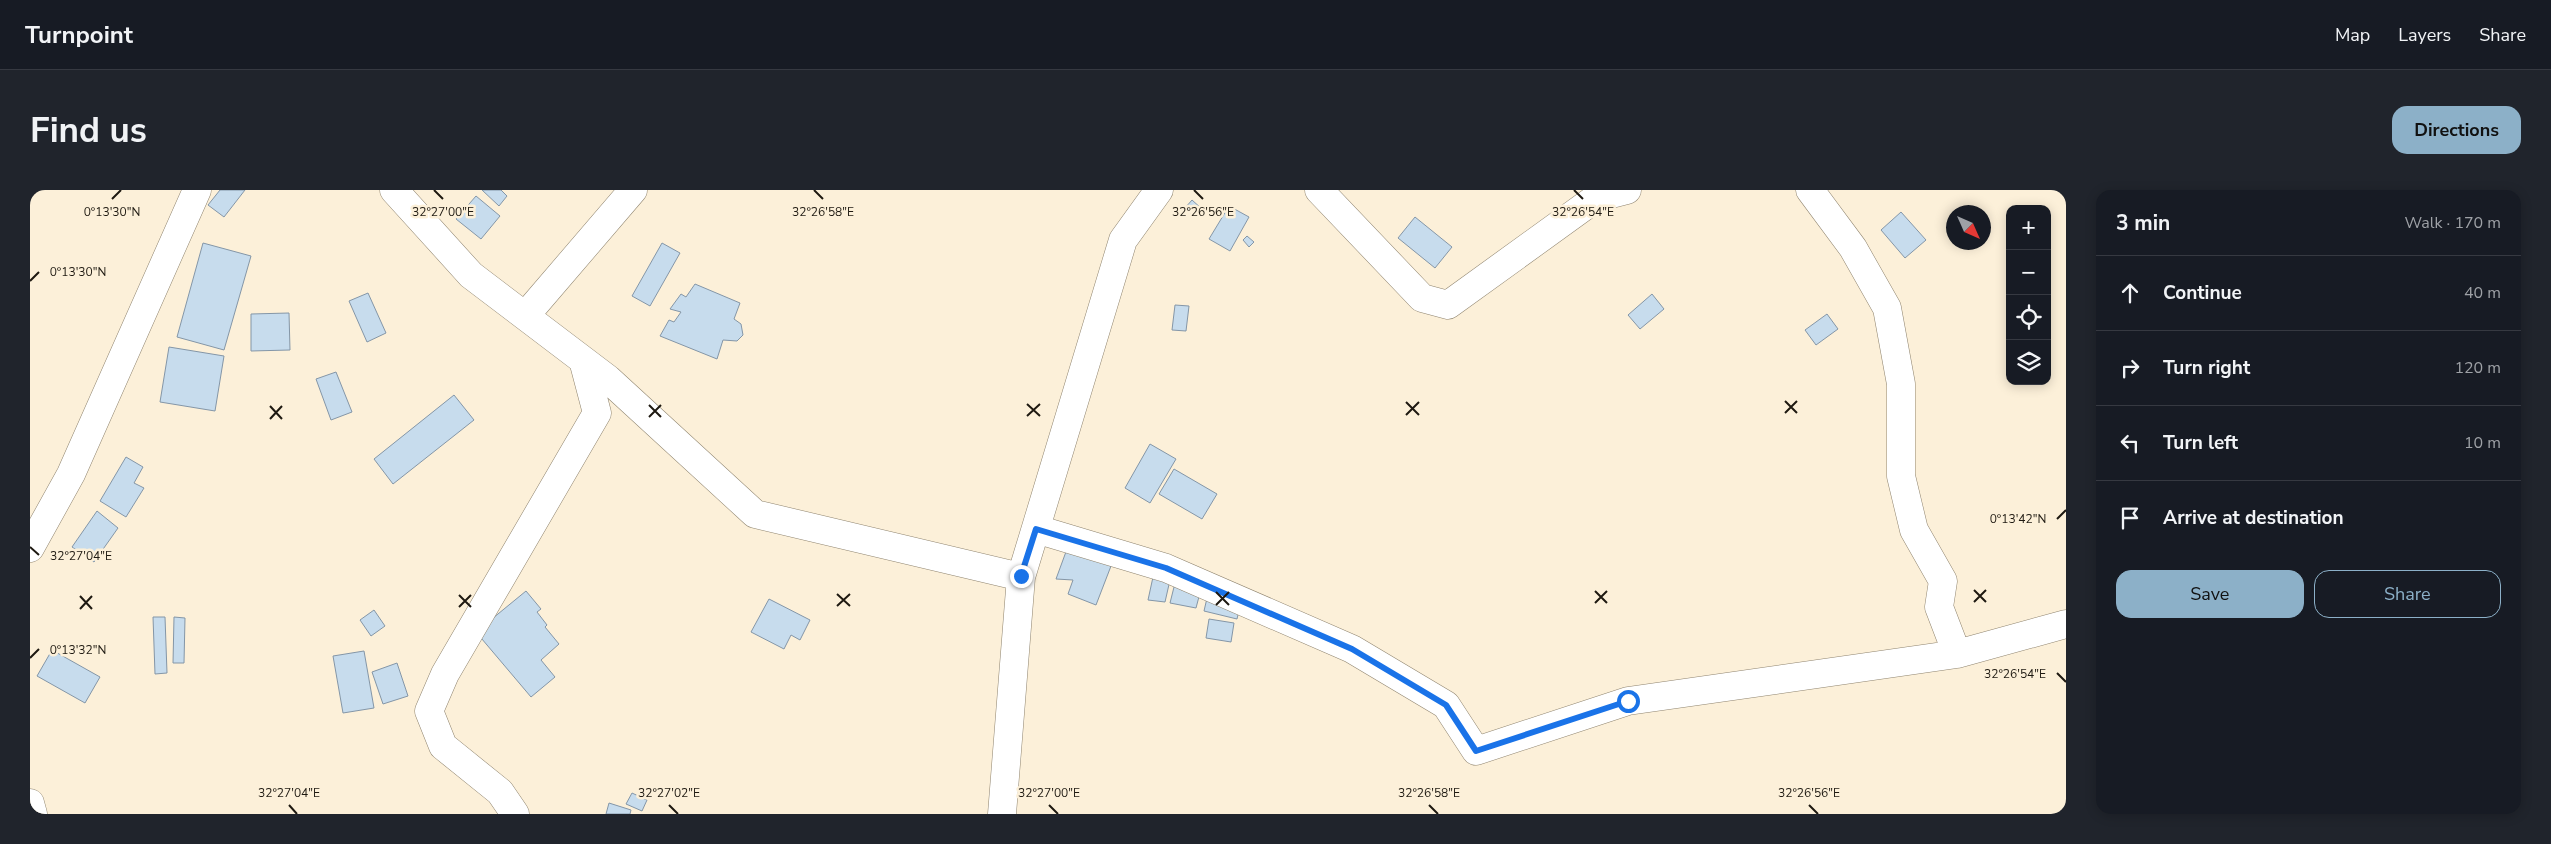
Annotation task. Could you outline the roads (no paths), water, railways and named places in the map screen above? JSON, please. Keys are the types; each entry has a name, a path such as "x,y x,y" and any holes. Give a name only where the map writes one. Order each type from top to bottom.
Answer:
{"street":[{"path":"30,548 71,474 198,190"},
{"path":"394,190 471,275 608,379 755,514 1021,576"},
{"path":"525,316 633,190"},
{"path":"1002,814 1021,576 1123,240 1159,190"},
{"path":"1318,190 1422,298 1448,305 1596,198 1627,190"},
{"path":"1810,190 1853,248 1887,308 1901,384 1901,476 1914,530 1942,581 1939,606 1957,654"},
{"path":"514,814 500,792 443,746 429,712 445,674 597,413 583,360"},
{"path":"1036,529 1166,568 1352,649 1446,705 1476,751 1628,701 1957,654 2066,624"},
{"path":"30,803 32,814"}]}
